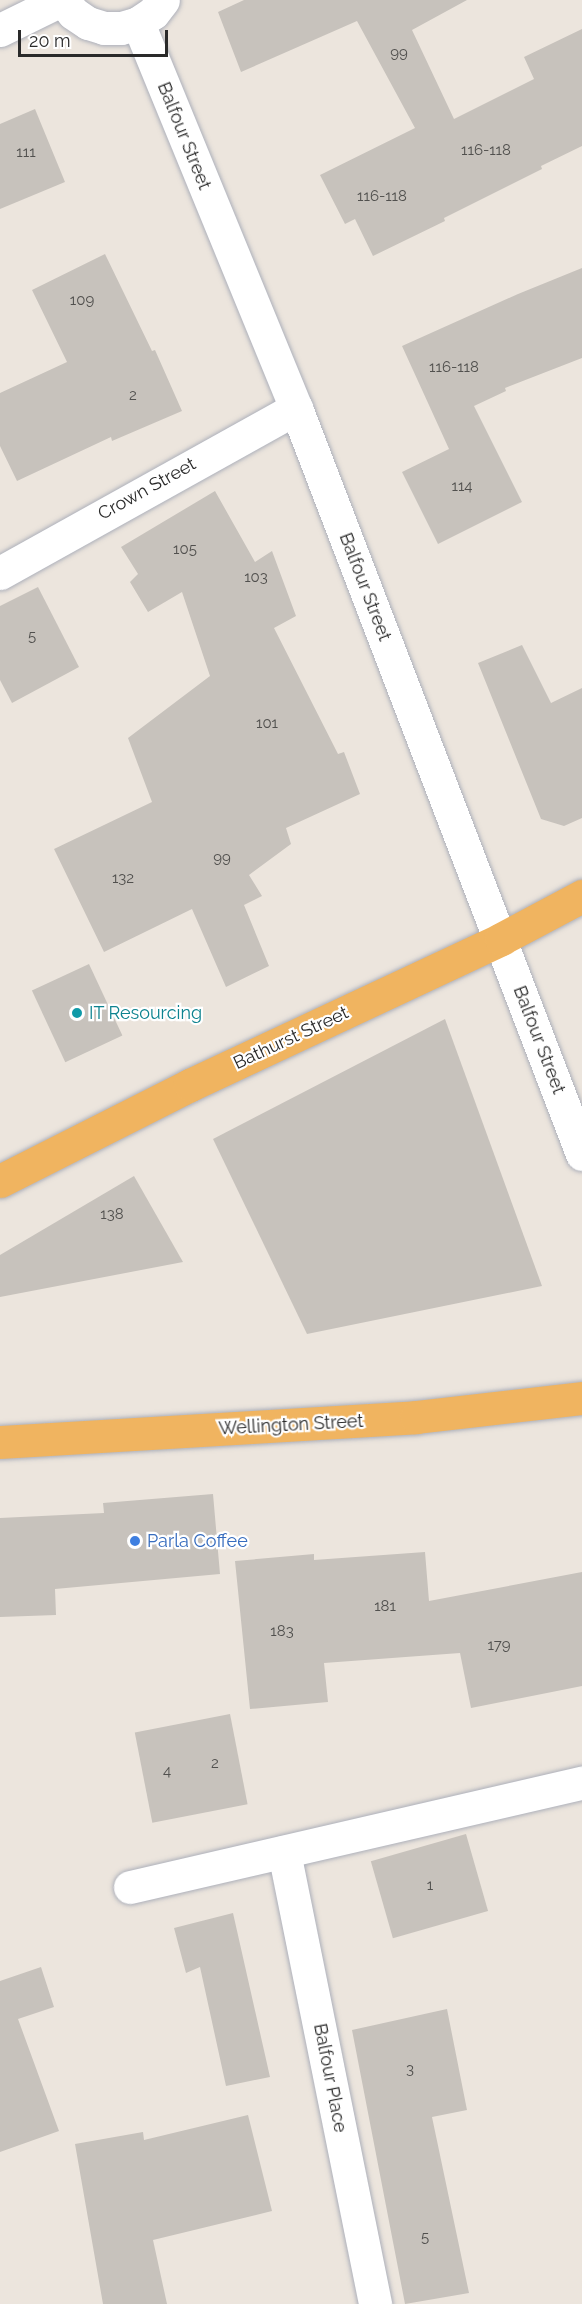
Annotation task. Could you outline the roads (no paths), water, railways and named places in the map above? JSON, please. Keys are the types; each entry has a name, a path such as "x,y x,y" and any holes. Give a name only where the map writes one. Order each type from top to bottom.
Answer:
{"highway":[{"name":"Bathurst Street","path":"0,1181 190,1086 501,939 582,896"},
{"name":"Wellington Street","path":"0,1442 416,1417 582,1398"}],"street":[{"path":"0,30 62,0 73,13 88,23 104,28 121,28 138,23 153,13 163,0"},
{"name":"Balfour Street","path":"138,23 296,408 582,1154"},
{"name":"Crown Street","path":"0,573 296,408"},
{"path":"130,1887 582,1782"},
{"name":"Balfour Place","path":"284,1852 375,2304"}],"place":[{"name":"IT Resourcing","path":"77,1013"},
{"name":"Parla Coffee","path":"135,1541"}]}
